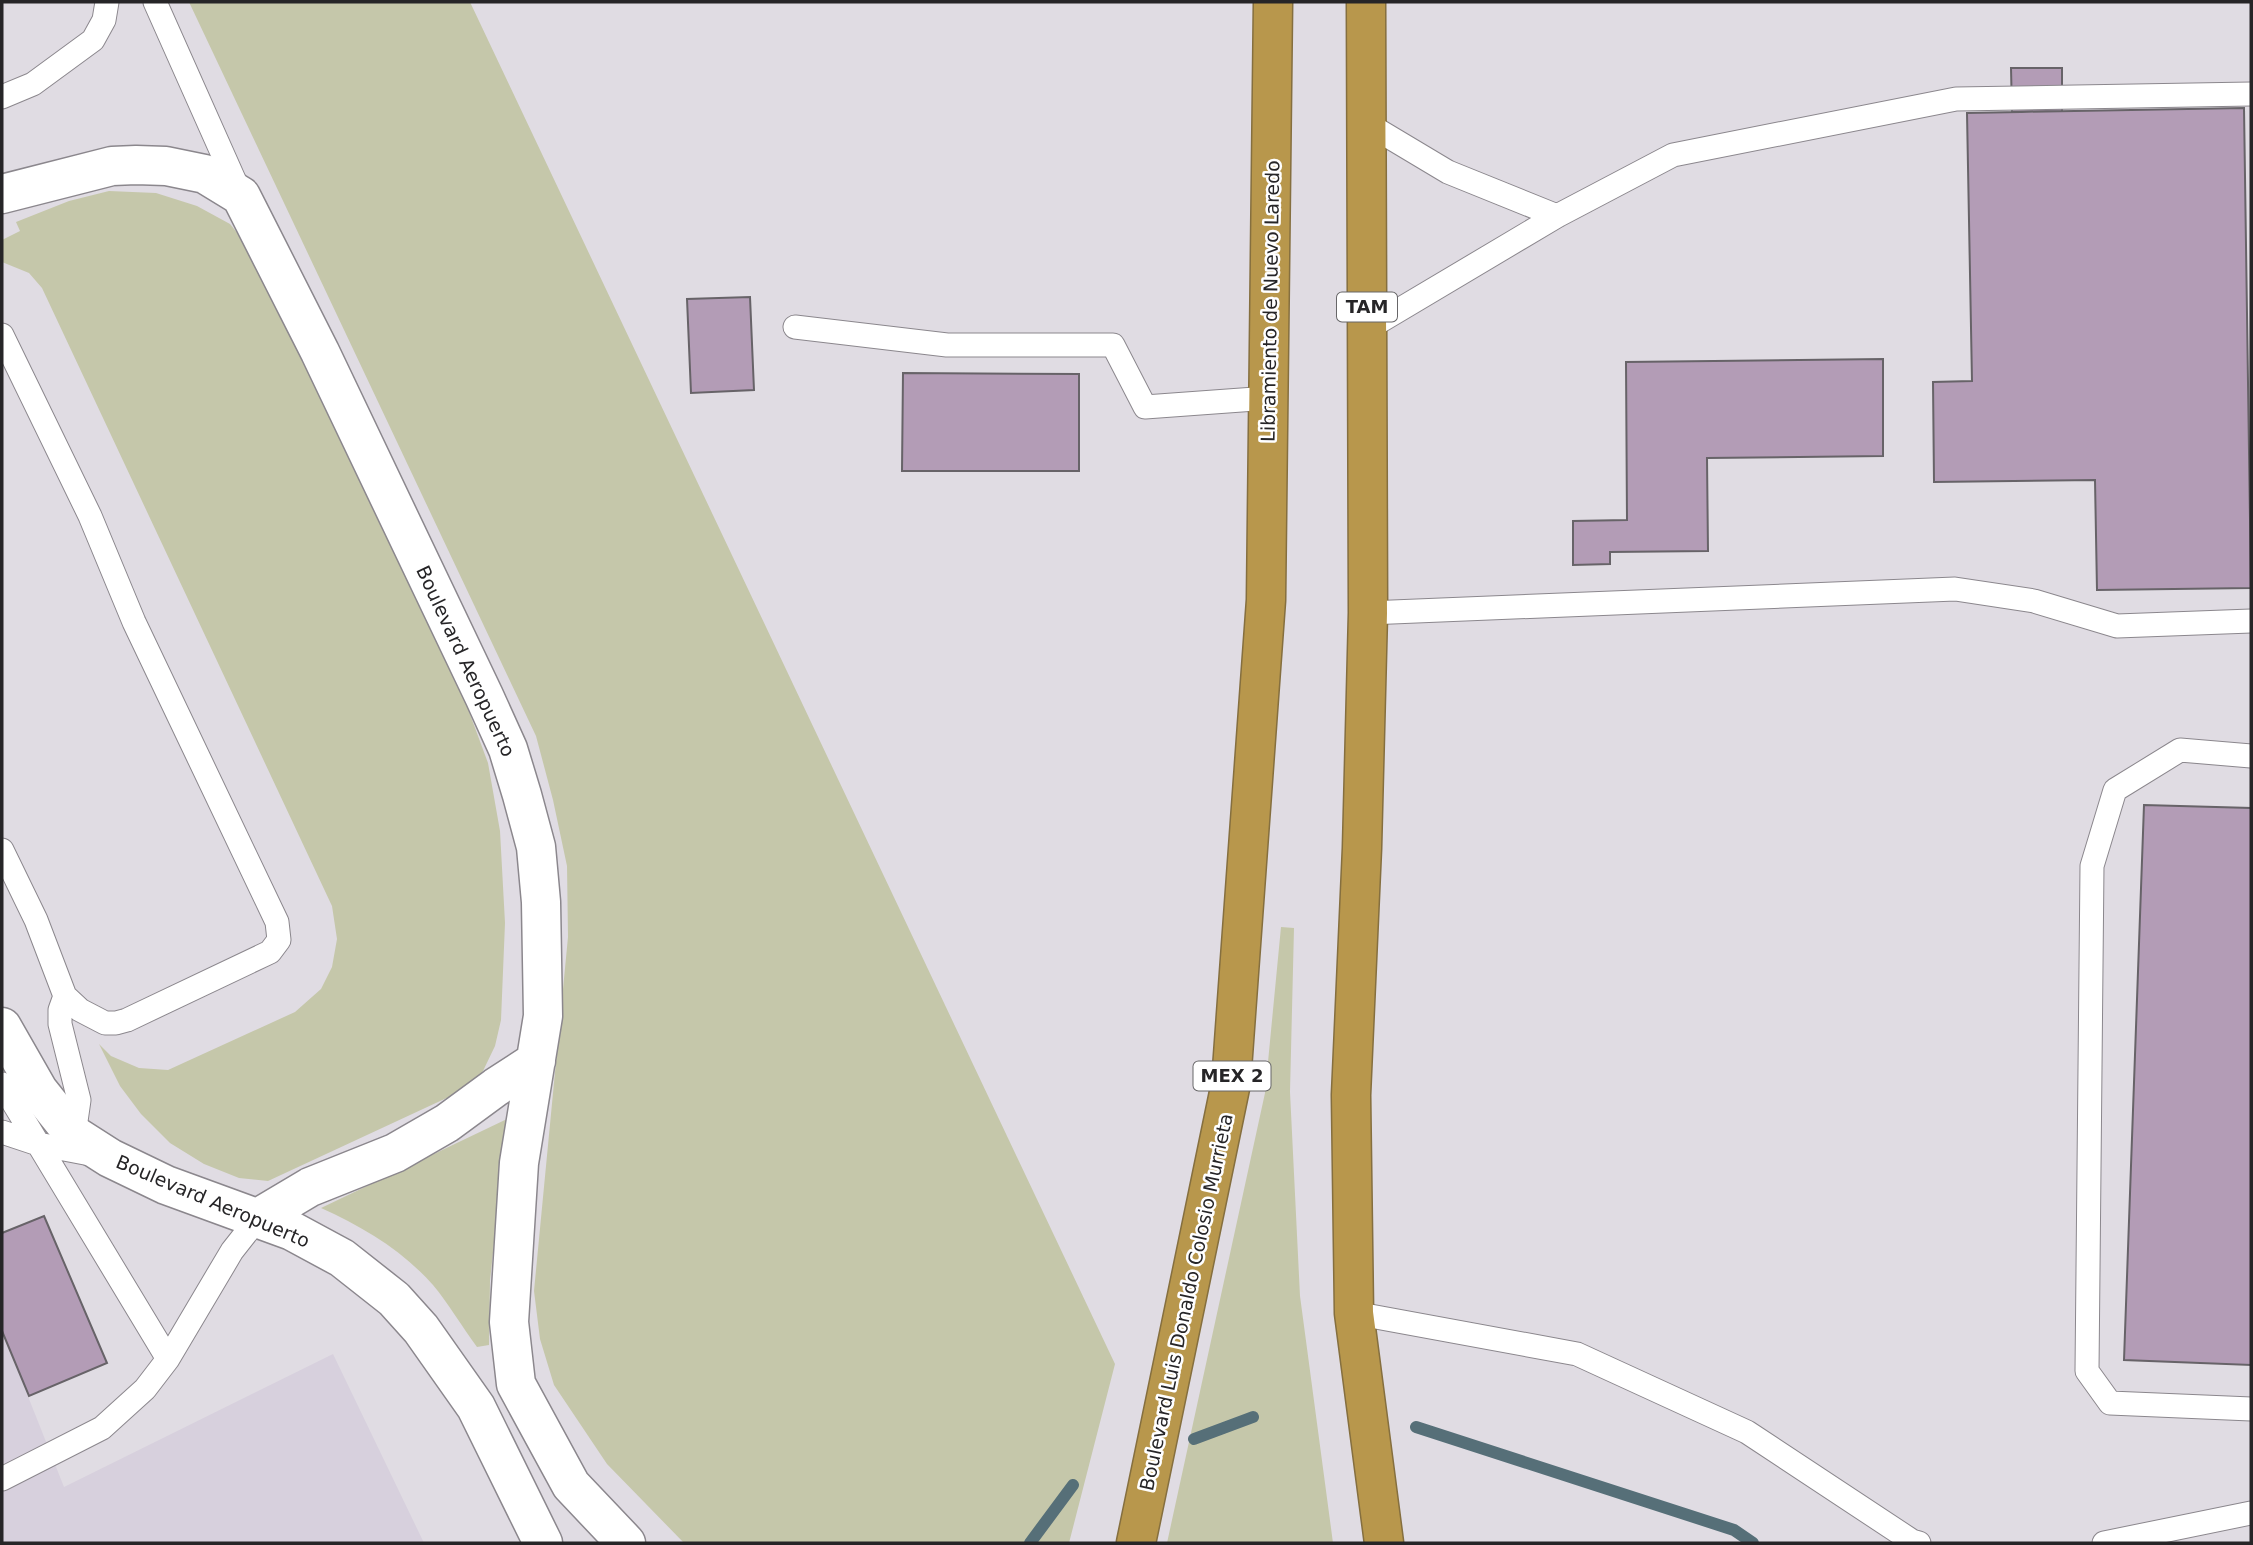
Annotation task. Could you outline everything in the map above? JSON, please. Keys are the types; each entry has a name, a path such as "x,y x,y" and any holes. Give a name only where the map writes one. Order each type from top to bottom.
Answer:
{"highway":[{"name":"Libramiento de Nuevo Laredo","path":"1266,600 1273,2"},
{"name":"TAM","path":"1366,2 1368,613"},
{"name":"Boulevard Luis Donaldo Colosio Murrieta","path":"1136,1543 1231,1083 1266,600"},
{"path":"1368,613 1362,848 1351,1095 1354,1313 1384,1543"}],"street":[{"path":"2,194 112,166 136,165 166,166 205,174 241,196"},
{"name":"Boulevard Aeropuerto","path":"241,196 320,352 508,749 536,847 541,902 543,1016 519,1163 509,1322 516,1384 571,1485 626,1543"},
{"name":"Boulevard Aeropuerto","path":"2,1027 38,1090 74,1135 110,1158 166,1185 292,1231 342,1258 394,1299 421,1329 476,1407 543,1543"},
{"path":"258,1218 310,1187 395,1153 447,1124 496,1087 536,1062"}],"lane":[{"path":"2,97 33,84 93,40 104,20 107,2"},
{"path":"155,2 241,196"},
{"path":"1367,329 1557,216 1674,155 1956,99 2251,94"},
{"path":"1366,123 1448,172 1557,216"},
{"path":"795,327 947,345 1112,345 1145,407 1269,398"},
{"path":"2,335 90,516 134,622 277,922 279,940 270,952 127,1020 105,1023 92,1018 65,996 36,920 2,850"},
{"path":"1368,613 1955,589 2034,601 2117,626 2251,621"},
{"path":"2251,756 2180,750 2115,790 2092,866 2087,1371 2110,1403 2251,1409"},
{"path":"65,996 60,1010 60,1024 79,1100 74,1135"},
{"path":"2,1084 168,1359"},
{"path":"2,1132 38,1144 110,1158"},
{"path":"4,1474 102,1428 145,1389 168,1359 232,1251 258,1218"},
{"path":"1354,1313 1577,1354 1747,1432 1912,1541 1919,1543"},
{"path":"2104,1543 2251,1513"}],"shaded area":[{"path":"2,1331 64,1487 333,1354 424,1543 2,1543"}],"green space":[{"path":"189,2 470,2 1115,1364 1069,1543 684,1543 607,1464 554,1385 540,1339 534,1291 568,937 567,866 553,800 536,736"},
{"path":"109,191 156,193 197,206 230,224 256,256 454,671 488,763 500,831 505,923 501,1020 495,1046 483,1071 466,1089 268,1181 239,1178 204,1164 170,1143 141,1114 120,1086 99,1044 111,1056 139,1068 168,1070 295,1012 321,989 332,967 337,939 332,906 42,288 29,273 2,262 2,240 20,231 16,222 69,201"},
{"path":"1281,927 1294,928 1290,1092 1300,1296 1333,1543 1167,1543 1265,1093"},
{"path":"507,1119 490,1281 489,1345 477,1347 439,1292 421,1272 367,1231 321,1208"}],"building":[{"path":"2011,68 2062,68 2062,111 2012,112"},
{"path":"2244,108 2251,588 2097,590 2095,480 1934,482 1933,382 1972,381 1967,113"},
{"path":"750,297 754,390 691,393 687,299"},
{"path":"1883,359 1883,456 1707,458 1708,551 1610,552 1610,564 1573,565 1573,521 1627,520 1626,362"},
{"path":"903,373 1079,374 1079,471 902,471"},
{"path":"2144,805 2251,808 2251,1365 2124,1360"},
{"path":"44,1216 107,1363 29,1396 2,1331 2,1233"}],"waterway":[{"path":"1194,1439 1253,1417"},
{"path":"1416,1427 1734,1530 1753,1543"},
{"path":"1030,1543 1073,1485"}]}
